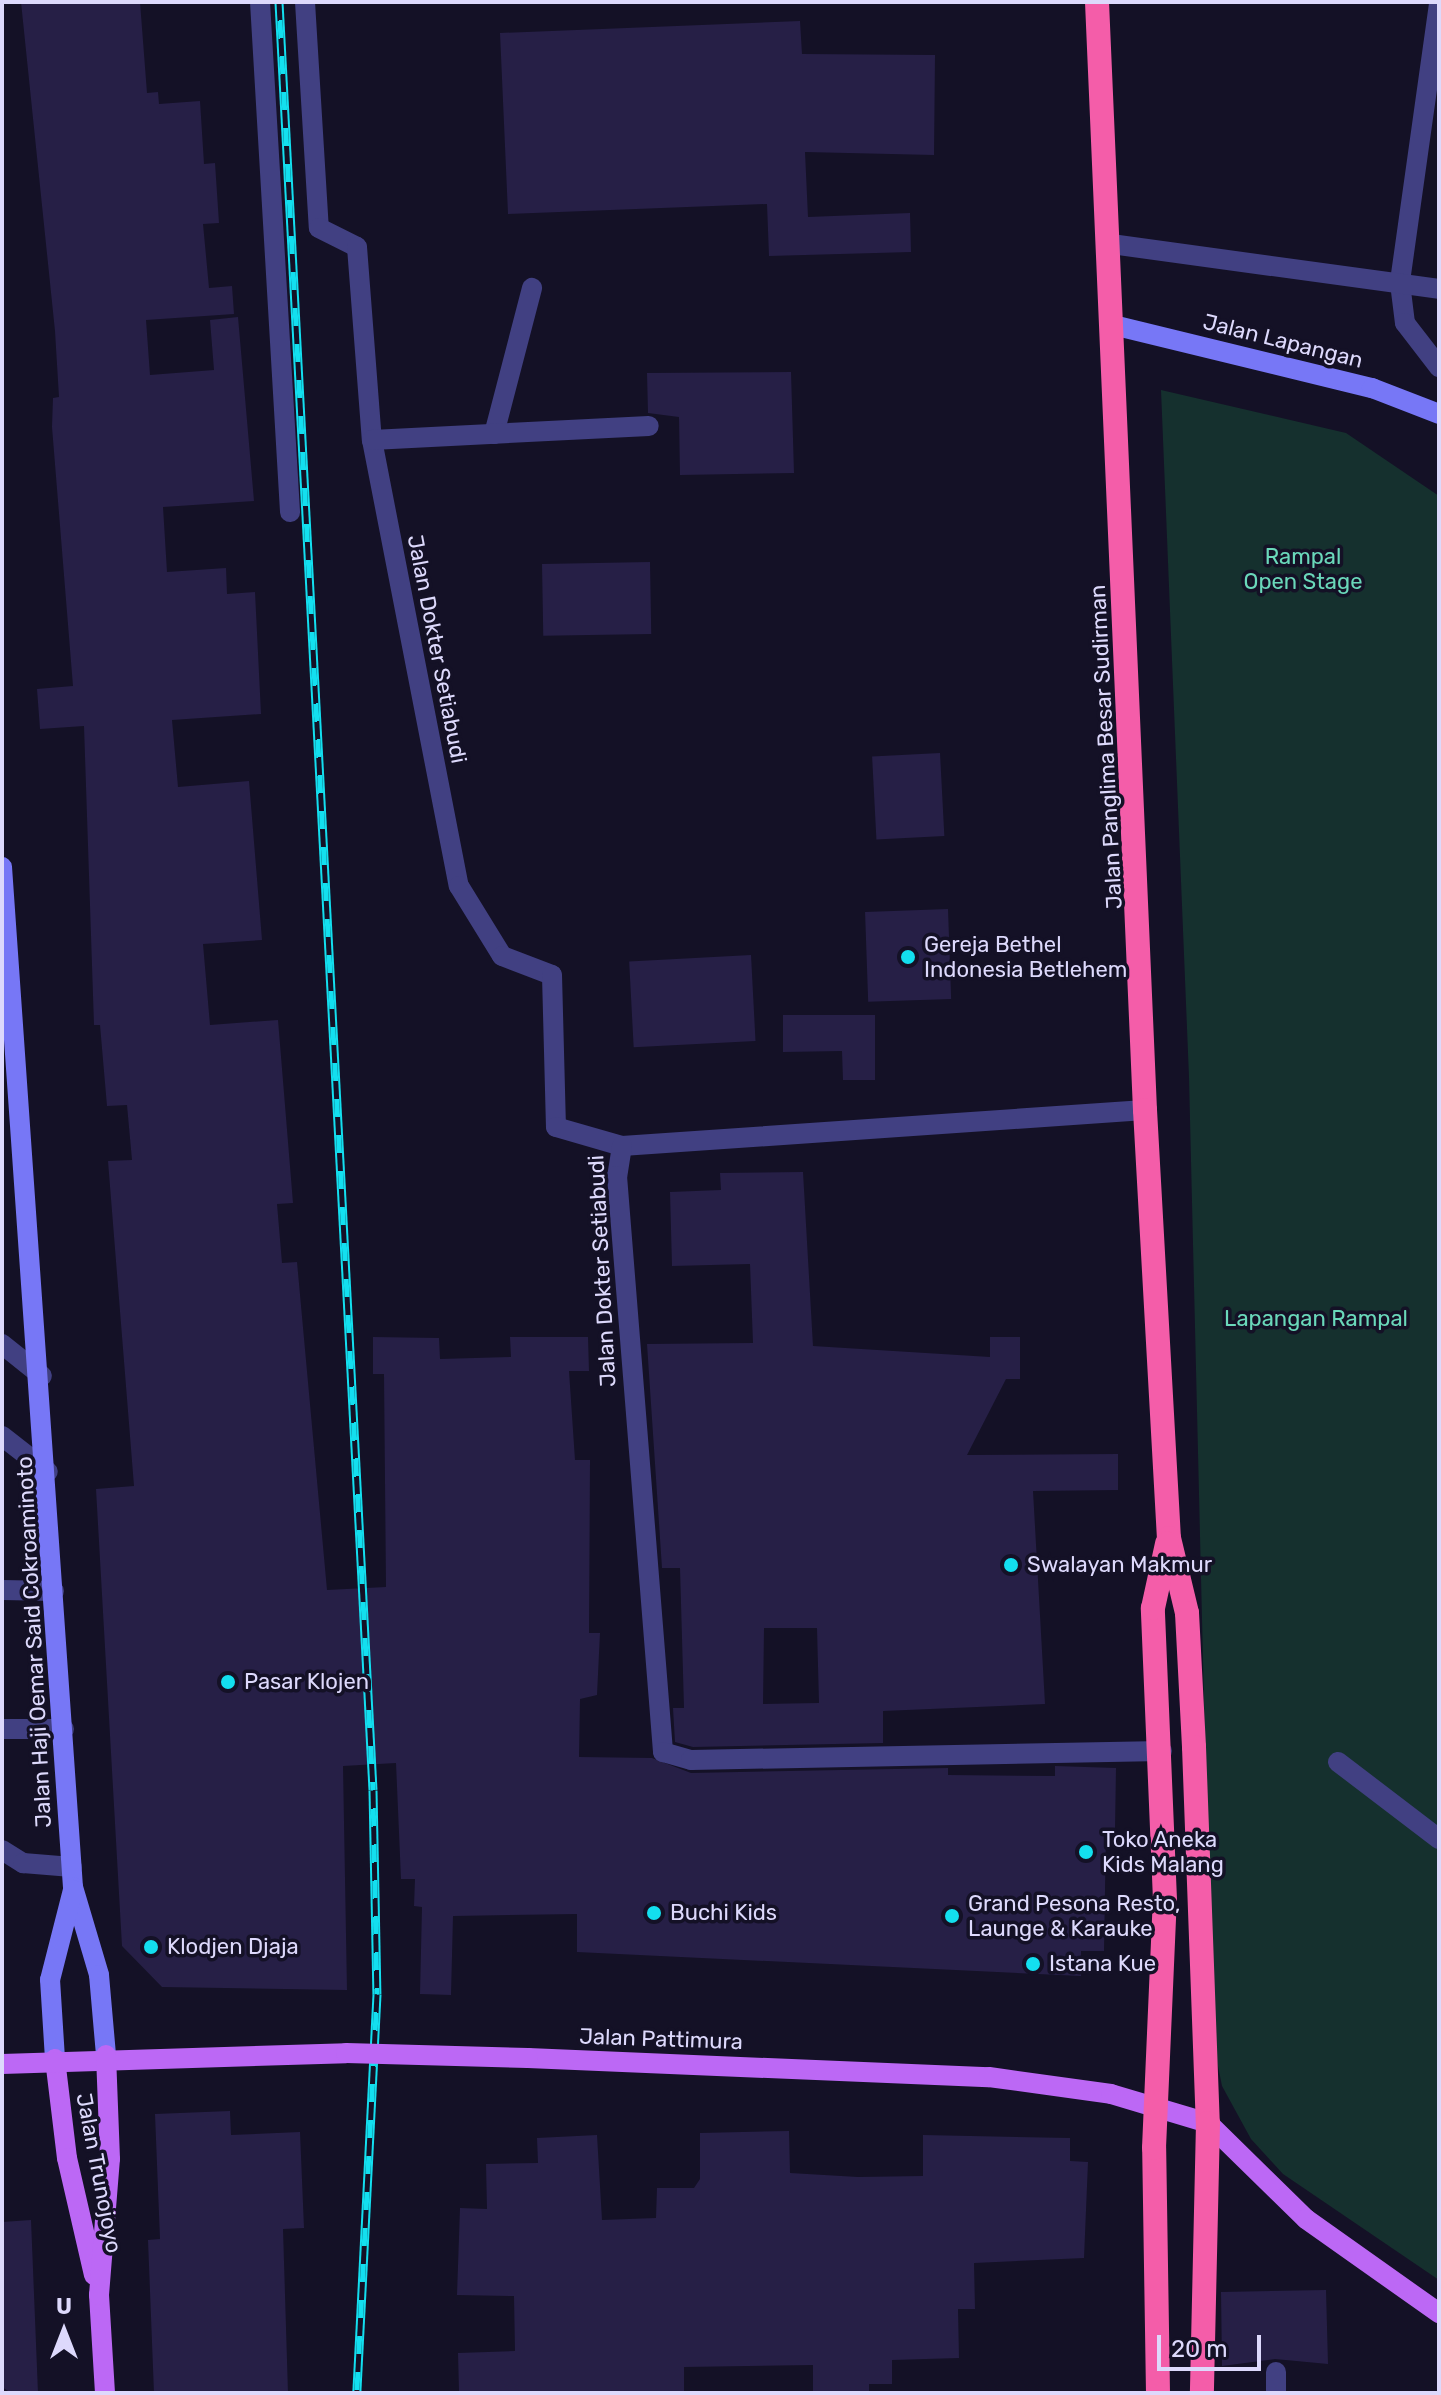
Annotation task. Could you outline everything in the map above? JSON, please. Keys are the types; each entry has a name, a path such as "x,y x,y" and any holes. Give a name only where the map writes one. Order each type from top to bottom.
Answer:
{"highway":[{"name":"Jalan Panglima Besar Sudirman","path":"1097,2 1111,244 1145,1110 1169,1538 1187,1613 1208,2123 1202,2393"},
{"name":"Jalan Panglima Besar Sudirman","path":"1158,2393 1156,2108 1162,1751 1153,1608 1169,1538"}],"main road":[{"name":"Jalan Pattimura","path":"55,2059 106,2055 346,2053 989,2077 1111,2094 1208,2123"},
{"name":"Jalan Trunojoyo","path":"105,2393 99,2295 110,2159 106,2055"},
{"path":"2,2064 55,2059"},
{"name":"Jalan Trunojoyo","path":"55,2059 67,2158 99,2295"},
{"path":"1208,2123 1306,2219 1439,2313"}],"street":[{"path":"260,2 290,512"},
{"name":"Jalan Dokter Setiabudi","path":"305,2 319,228 357,247 372,440 459,886 502,956 552,975 556,1127 622,1146 617,1176 663,1752 691,1760 1162,1751"},
{"path":"1439,4 1400,283 1405,323 1439,367"},
{"path":"1111,244 1439,289"},
{"path":"494,434 532,288"},
{"name":"Jalan Lapangan","path":"1113,325 1372,388 1439,414"},
{"path":"372,440 649,426"},
{"name":"Jalan Haji Oemar Said Cokroaminoto","path":"2,867 42,1376 72,1877 99,1975 106,2055"},
{"path":"622,1146 1145,1110"},
{"path":"2,1344 42,1376"},
{"path":"2,1436 48,1472"},
{"path":"2,1590 54,1591"},
{"path":"2,1729 64,1729"},
{"path":"1338,1762 1439,1839"},
{"path":"2,1850 23,1863 72,1877"},
{"name":"Jalan Haji Oemar Said Cokroaminoto","path":"55,2059 50,1980 72,1877"},
{"path":"1276,2372 1276,2393"}],"green space":[{"path":"1161,390 1346,433 1439,496 1439,2280 1283,2174 1251,2139 1222,2086 1212,2036 1189,1077"}],"building":[{"path":"21,2 140,2 147,93 158,92 159,104 200,101 204,164 215,163 219,223 203,224 209,288 232,286 234,314 146,320 150,375 214,370 210,320 238,317 254,501 163,507 167,572 226,568 227,594 255,592 261,714 172,720 178,787 249,781 262,940 203,944 210,1025 278,1020 293,1203 277,1204 282,1263 297,1262 327,1590 386,1587 384,1374 373,1374 373,1337 439,1338 440,1359 511,1357 510,1337 588,1337 589,1371 569,1371 575,1460 590,1460 589,1633 600,1633 597,1695 580,1699 579,1757 652,1758 691,1773 948,1768 948,1775 1055,1776 1055,1766 1116,1768 1115,1830 1106,1829 1104,1951 1081,1951 1081,1976 577,1952 577,1914 453,1916 451,1995 420,1994 422,1907 414,1906 415,1879 401,1879 396,1763 343,1766 347,1990 162,1987 122,1946 96,1489 134,1486 108,1161 132,1160 127,1105 107,1106 100,1025 94,1025 84,726 40,729 37,689 73,686 52,427 53,398 59,397 55,331"},
{"path":"800,21 802,54 935,55 934,155 805,152 808,217 910,213 911,252 769,256 767,204 508,214 500,33"},
{"path":"791,372 794,473 680,475 679,417 648,413 647,373"},
{"path":"650,562 651,634 543,636 542,564"},
{"path":"940,753 944,836 876,839 872,757"},
{"name":"Gereja Bethel Indonesia Betlehem","path":"948,909 951,999 868,1002 865,912"},
{"path":"751,955 756,1041 634,1047 629,961"},
{"path":"783,1015 875,1015 875,1080 843,1080 842,1051 783,1052"},
{"path":"803,1172 813,1346 990,1357 990,1337 1020,1337 1020,1379 1006,1379 967,1455 1118,1454 1118,1490 1033,1491 1045,1704 883,1711 883,1743 693,1747 675,1742 673,1708 684,1708 680,1568 662,1568 647,1344 753,1343 750,1264 672,1266 670,1192 721,1190 720,1173","holes":["764,1628 817,1628 819,1703 763,1704"]},
{"path":"230,2111 231,2135 300,2132 304,2228 283,2229 288,2393 154,2393 148,2240 160,2239 155,2114"},
{"path":"789,2131 790,2173 858,2177 923,2176 923,2135 1070,2138 1070,2161 1088,2162 1084,2258 974,2263 975,2309 958,2309 959,2358 892,2360 892,2384 869,2384 869,2393 813,2393 813,2365 684,2367 684,2393 459,2391 458,2353 515,2351 514,2296 457,2295 460,2208 487,2209 486,2164 538,2163 537,2138 597,2135 602,2220 656,2218 657,2188 694,2188 700,2179 700,2133"},
{"path":"31,2220 38,2393 11,2393 2,2387 2,2222"},
{"path":"1326,2290 1328,2364 1275,2359 1222,2366 1221,2292"}],"railway":[{"path":"279,2 373,1790 377,1994 357,2393"}],"place":[{"name":"Gereja Bethel Indonesia Betlehem","path":"908,957"},
{"name":"Swalayan Makmur","path":"1011,1565"},
{"name":"Pasar Klojen","path":"228,1682"},
{"name":"Toko Aneka Kids Malang","path":"1086,1852"},
{"name":"Buchi Kids","path":"654,1913"},
{"name":"Grand Pesona Resto, Launge & Karauke","path":"952,1916"},
{"name":"Klodjen Djaja","path":"151,1947"},
{"name":"Istana Kue","path":"1033,1964"}],"park label":[{"name":"Rampal Open Stage","path":"1303,568"},
{"name":"Lapangan Rampal","path":"1316,1319"}]}
